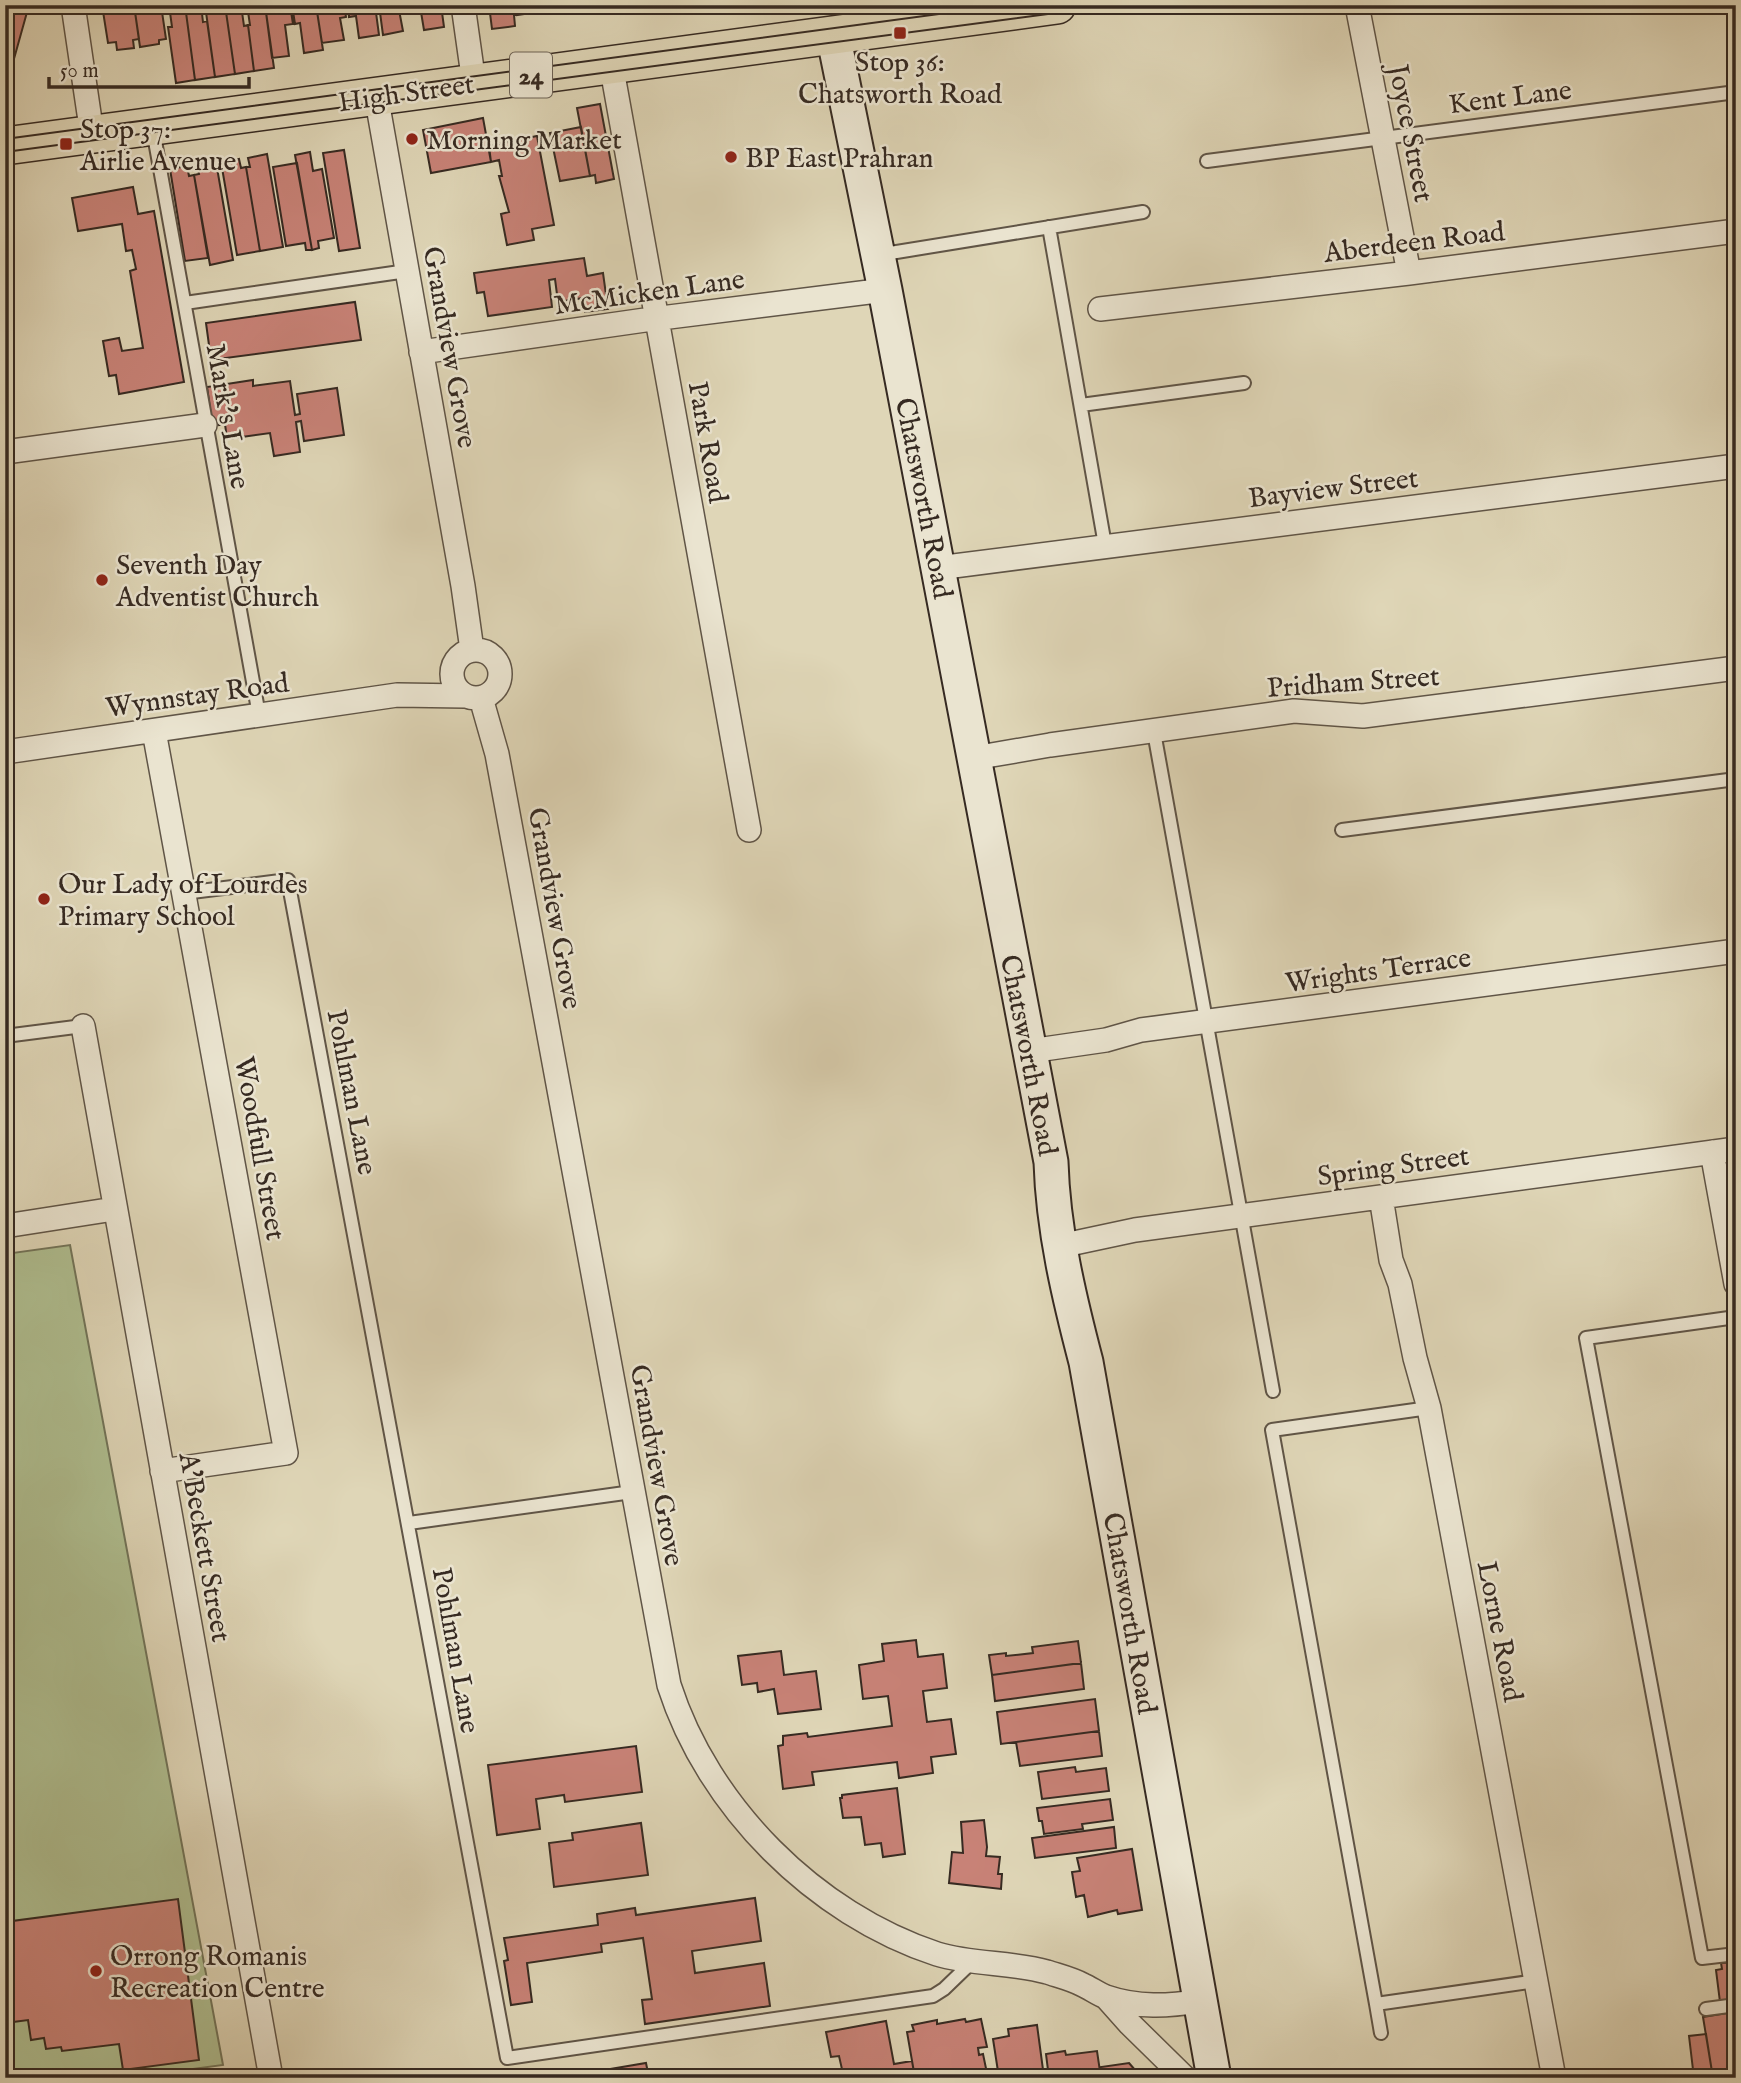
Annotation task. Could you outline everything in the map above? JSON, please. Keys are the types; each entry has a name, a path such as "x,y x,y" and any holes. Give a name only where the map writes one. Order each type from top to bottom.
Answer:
{"main road":[{"name":"High Street","path":"5,146 834,34 902,15 1058,5"}],"street":[{"path":"73,5 92,134"},
{"path":"463,5 474,83"},
{"name":"Joyce Street","path":"1357,5 1409,273"},
{"name":"Chatsworth Road","path":"834,34 1051,1162 1052,1197 1060,1246 1073,1314 1086,1362 1214,2078"},
{"name":"Park Road","path":"611,64 749,830"},
{"name":"Grandview Grove","path":"376,95 472,650"},
{"name":"Aberdeen Road","path":"1100,309 1409,273 1736,230"},
{"name":"McMicken Lane","path":"421,352 885,290"},
{"path":"5,452 205,425"},
{"name":"Bayview Street","path":"938,568 1736,466"},
{"path":"480,650 495,658 501,673 496,689 489,695 473,697 454,684 453,668 463,653 480,650"},
{"name":"Wynnstay Road","path":"397,695 453,668"},
{"name":"Pridham Street","path":"974,758 1294,711 1363,716 1736,668"},
{"name":"Wynnstay Road","path":"5,752 397,695 473,697"},
{"name":"Grandview Grove","path":"473,697 496,754 669,1685 677,1713 707,1772 766,1844 806,1881 832,1900 907,1943 940,1955 1045,1972 1080,1983 1106,1997 1157,2007 1201,2001"},
{"name":"Woodfull Street","path":"154,731 286,1453 162,1471"},
{"name":"Wrights Terrace","path":"1030,1051 1106,1040 1141,1030 1736,951"},
{"name":"A'Beckett Street","path":"83,1026 271,2078"},
{"name":"Spring Street","path":"1060,1246 1135,1230 1736,1149"},
{"path":"1712,1152 1736,1284"},
{"name":"Lorne Road","path":"1381,1197 1391,1261 1400,1284 1415,1358 1429,1408 1554,2078"},
{"path":"5,1226 114,1209"},
{"name":"Grandview Grove","path":"1106,1997 1185,2078"}],"lane":[{"name":"Kent Lane","path":"1207,161 1736,92"},
{"name":"Mark's Lane","path":"152,126 259,715"},
{"path":"878,255 1143,212"},
{"path":"1049,227 1105,545"},
{"path":"185,303 407,271"},
{"path":"1080,405 1244,383"},
{"path":"1154,732 1273,1391"},
{"path":"1342,830 1736,779"},
{"name":"Pohlman Lane","path":"184,893 288,880 507,2058 933,1996 944,1989 972,1961"},
{"path":"5,1036 83,1026"},
{"path":"1736,1317 1586,1338 1702,1958 1736,1954"},
{"path":"1381,2033 1272,1430 1429,1408"},
{"path":"409,1523 632,1492"},
{"path":"1376,2004 1536,1981"},
{"path":"1706,2009 1736,2005"}],"green space":[{"path":"70,1245 223,2065 125,2078 5,2078 5,1254"}],"building":[{"path":"5,5 29,5 12,66 5,65"},
{"path":"102,5 134,5 139,39 133,40 134,48 117,50 116,42 108,43"},
{"path":"134,5 161,5 166,39 159,40 159,44 140,47"},
{"path":"169,5 185,5 195,80 176,83 168,27 172,27"},
{"path":"185,5 201,5 203,22 207,21 215,77 195,80"},
{"path":"205,5 225,5 235,74 215,77"},
{"path":"225,5 241,5 244,26 248,25 254,71 235,74"},
{"path":"247,5 265,5 274,68 254,71"},
{"path":"265,5 290,5 293,24 285,25 289,56 272,58"},
{"path":"292,5 316,5 323,50 304,53 300,23 295,24"},
{"path":"316,5 344,5 346,17 340,18 344,40 322,43"},
{"path":"348,5 375,5 379,35 359,38 356,16 349,17"},
{"path":"379,5 405,5 406,9 399,10 403,31 383,35"},
{"path":"410,5 441,5 444,27 424,30 420,6 410,8"},
{"path":"489,5 516,5 515,26 492,29"},
{"path":"516,5 545,5 545,11 517,15"},
{"path":"600,104 614,179 596,183 595,175 590,176 577,108"},
{"path":"483,118 491,162 431,173 423,130"},
{"path":"581,127 590,176 560,181 550,133"},
{"path":"537,136 554,225 532,229 534,240 507,245 501,214 509,212 499,176 502,176 499,160 491,162 489,146"},
{"path":"344,150 360,248 339,251 323,153"},
{"path":"310,152 313,171 322,169 334,238 318,241 319,248 312,250 295,155"},
{"path":"267,154 283,247 260,251 246,167 250,167 248,158"},
{"path":"239,159 241,168 246,167 260,251 237,255 221,162"},
{"path":"216,162 233,260 210,265 194,175 199,174 197,164"},
{"path":"297,163 312,250 306,250 305,243 286,246 273,167"},
{"path":"187,166 189,176 194,175 208,258 185,261 170,169"},
{"path":"133,187 138,214 154,211 184,382 119,394 116,375 109,376 103,341 119,338 122,351 143,348 130,271 136,269 132,250 126,251 122,224 78,231 72,198"},
{"path":"584,258 587,276 603,273 608,309 585,312 583,298 558,302 555,279 549,280 552,307 488,316 484,292 477,293 474,273"},
{"path":"355,302 361,340 211,360 206,323"},
{"path":"253,380 253,386 290,381 295,415 300,414 297,394 337,388 344,435 304,441 301,421 296,422 300,452 274,456 270,433 227,439 225,424 212,423 207,387"},
{"path":"916,1640 918,1657 943,1654 947,1688 923,1691 927,1722 951,1719 956,1754 931,1757 933,1773 899,1778 897,1762 812,1772 814,1785 783,1789 778,1746 783,1745 783,1736 807,1733 808,1737 892,1726 888,1696 863,1699 859,1665 884,1661 882,1644"},
{"path":"1078,1641 1081,1663 992,1675 989,1655 1033,1653 1032,1647"},
{"path":"781,1651 784,1675 816,1671 821,1709 778,1714 774,1689 758,1692 757,1683 742,1685 738,1656"},
{"path":"1081,1663 1084,1689 995,1701 992,1675"},
{"path":"1095,1699 1099,1731 1001,1744 997,1712"},
{"path":"1099,1731 1102,1756 1020,1766 1016,1742"},
{"path":"636,1746 642,1792 565,1802 564,1795 536,1799 540,1829 497,1835 488,1765"},
{"path":"1075,1767 1076,1772 1106,1768 1109,1791 1042,1799 1038,1772"},
{"path":"897,1788 905,1854 883,1857 881,1843 865,1845 861,1817 843,1818 840,1798 842,1795"},
{"path":"1110,1799 1113,1820 1082,1824 1083,1829 1044,1834 1037,1808"},
{"path":"984,1820 986,1856 1000,1857 998,1874 1002,1874 1001,1889 949,1883 952,1852 963,1853 961,1822"},
{"path":"641,1823 648,1875 554,1887 549,1843 573,1840 572,1833"},
{"path":"1114,1827 1116,1848 1035,1858 1032,1838"},
{"path":"1132,1849 1142,1910 1118,1914 1117,1910 1088,1917 1084,1895 1076,1897 1072,1872 1080,1871 1077,1858"},
{"path":"755,1898 761,1941 692,1951 695,1973 764,1963 770,2006 645,2024 642,2000 652,1999 643,1938 601,1944 602,1952 527,1963 532,2002 511,2005 504,1961 508,1960 504,1938 598,1925 597,1914 635,1908 636,1915"},
{"name":"Orrong Romanis Recreation Centre","path":"178,1899 199,2060 123,2070 119,2044 62,2051 61,2047 46,2049 44,2038 31,2040 28,2020 5,2023 5,1922"},
{"path":"1736,1962 1736,2000 1720,2002 1716,1970 1722,1969 1721,1963"},
{"path":"1736,2012 1736,2072 1727,2013"},
{"path":"1727,2013 1736,2078 1713,2078 1703,2017"},
{"path":"965,2019 966,2022 981,2019 987,2047 978,2048 979,2055 983,2054 988,2078 915,2078 907,2032 914,2031 912,2025 937,2020 937,2024"},
{"path":"886,2021 894,2064 912,2061 915,2078 844,2078 839,2056 831,2057 826,2032"},
{"path":"1037,2025 1044,2077 999,2078 993,2039 1009,2036 1008,2029"},
{"path":"1706,2034 1713,2078 1694,2078 1689,2036"},
{"path":"1065,2051 1066,2055 1097,2051 1101,2078 1049,2078 1046,2054"},
{"path":"646,2063 649,2078 606,2078 604,2070"},
{"path":"1129,2063 1142,2078 1103,2078 1101,2067"},
{"path":"713,2070 715,2078 675,2078"}],"tram line":[{"path":"5,139 1006,5"},
{"path":"5,152 1116,5"}],"place":[{"name":"Stop 36: Chatsworth Road","path":"900,33"},
{"name":"Morning Market","path":"412,139"},
{"name":"Stop 37: Airlie Avenue","path":"66,144"},
{"name":"BP East Prahran","path":"731,157"},
{"name":"Seventh Day Adventist Church","path":"102,580"},
{"name":"Our Lady of Lourdes Primary School","path":"44,899"},
{"name":"Orrong Romanis Recreation Centre","path":"96,1971"}]}
